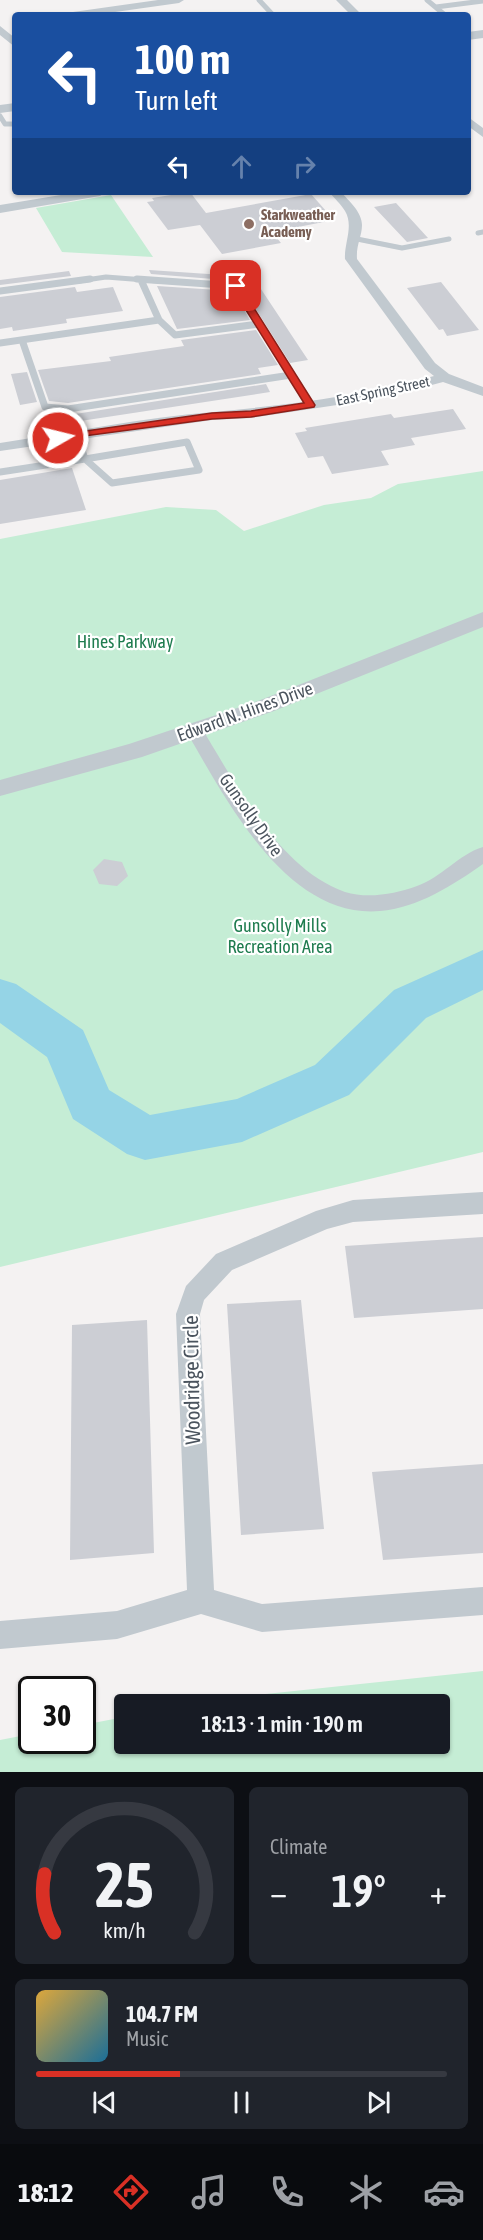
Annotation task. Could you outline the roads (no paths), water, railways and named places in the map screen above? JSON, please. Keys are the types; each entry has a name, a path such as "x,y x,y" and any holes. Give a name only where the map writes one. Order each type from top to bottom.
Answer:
{"street":[{"path":"93,12 179,0"},
{"path":"341,0 354,12"},
{"path":"0,27 12,41"},
{"path":"0,209 82,195"},
{"name":"East Spring Street","path":"338,195 351,210 356,225 350,246 351,259 430,366 444,377 483,392"},
{"name":"East Spring Street","path":"0,447 212,416 251,414 310,405 413,386 444,377"},
{"name":"Edward N. Hines Drive","path":"0,788 195,731 266,706 483,619"},
{"name":"Gunsolly Drive","path":"195,731 258,831 291,871 325,892 354,903 386,903 422,893 483,854"},
{"name":"Woodridge Circle","path":"201,1600 188,1314 194,1294 224,1262 324,1219 353,1211 483,1203"},
{"path":"0,1635 117,1625 201,1600 262,1618 483,1601"}],"lane":[{"path":"259,0 270,12"},
{"path":"427,0 442,12"},
{"path":"436,7 483,1"},
{"path":"0,116 5,124 12,124"},
{"path":"352,238 402,248 448,239"},
{"path":"0,291 106,277 236,286 310,405"},
{"path":"141,280 159,320 175,335 259,324"},
{"path":"0,343 159,320"},
{"path":"22,340 45,406 68,409 291,375"},
{"path":"0,472 85,459 187,442 199,470 112,483 85,459 77,435"}],"waterway":[{"path":"0,998 66,1044 90,1104 145,1138 242,1120 332,1080 410,1004 483,969"}],"place":[{"name":"Starkweather Academy","path":"249,224"}],"park label":[{"name":"Hines Parkway","path":"125,642"},
{"name":"Gunsolly Mills Recreation Area","path":"280,936"}]}
